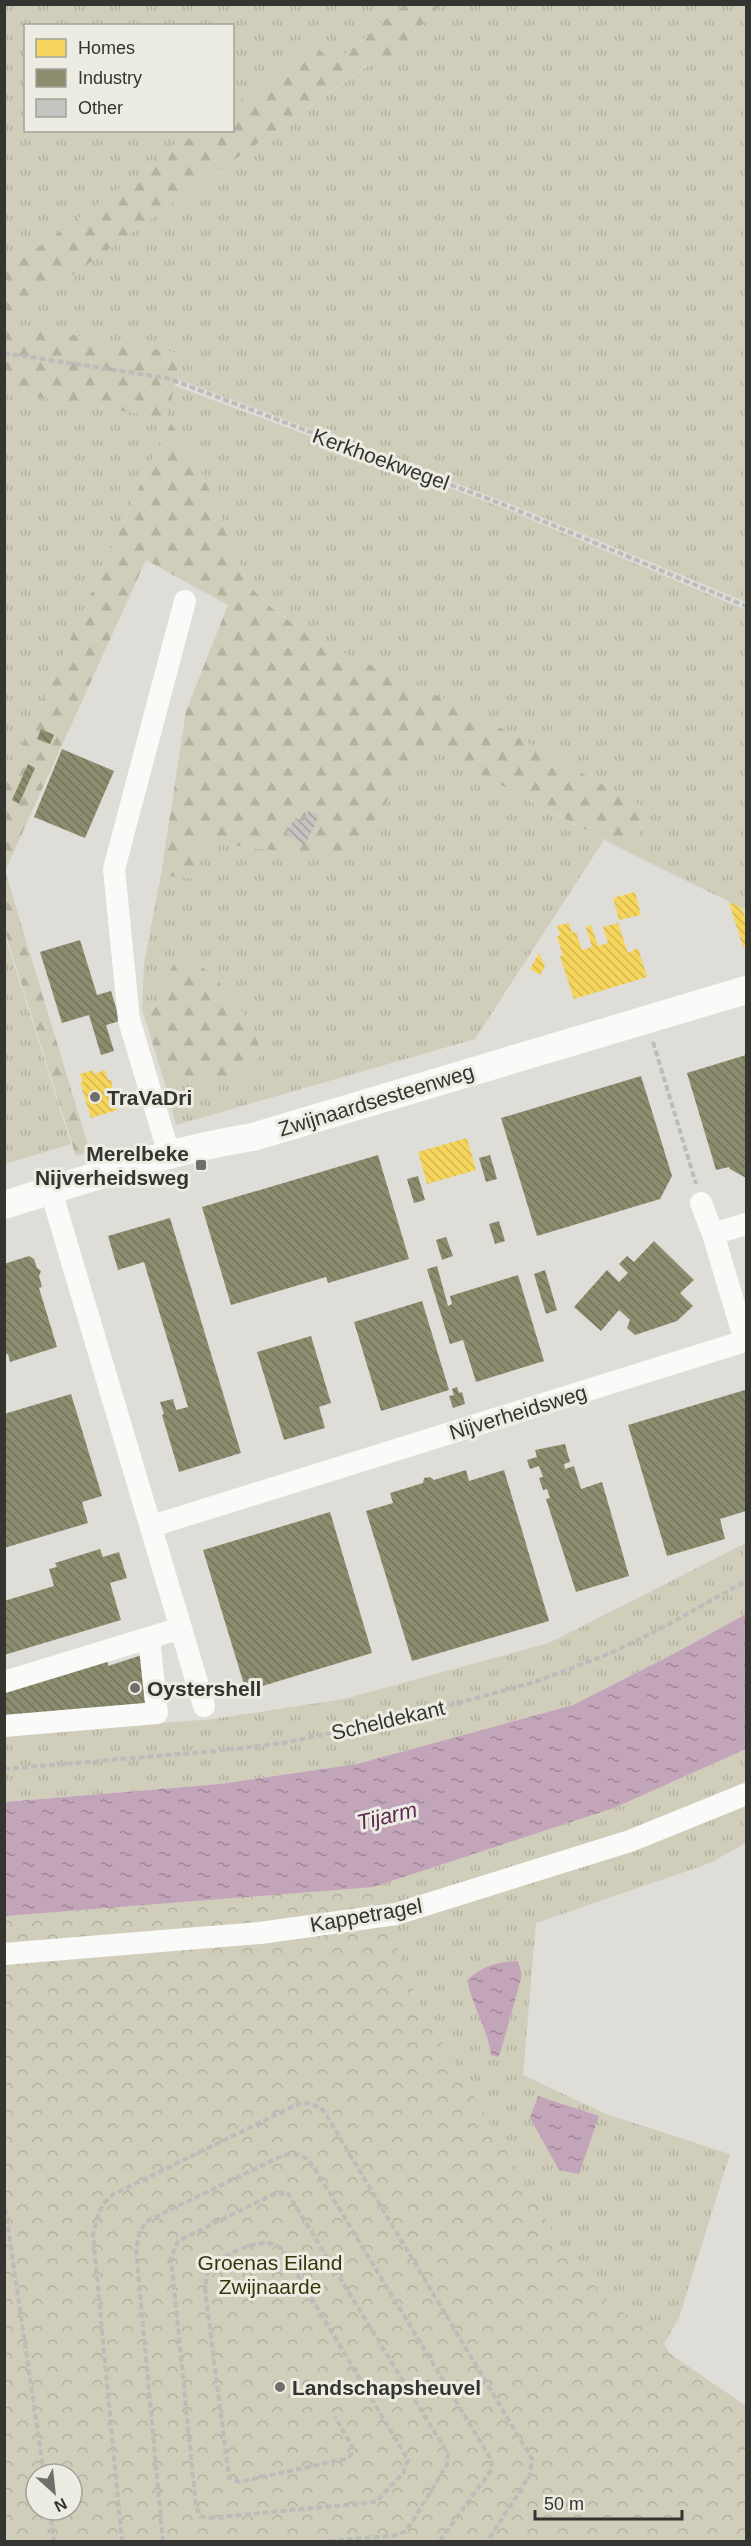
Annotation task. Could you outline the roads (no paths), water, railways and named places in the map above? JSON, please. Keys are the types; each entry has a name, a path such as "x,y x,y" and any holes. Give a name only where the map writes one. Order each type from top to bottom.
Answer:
{"main road":[{"name":"Zwijnaardsesteenweg","path":"4,1205 169,1154 209,1144 253,1137 646,1018 747,990"}],"street":[{"path":"169,1154 129,1020 114,868 184,601"},
{"path":"51,1191 204,1706"},
{"name":"Nijverheidsweg","path":"152,1526 745,1341 713,1234 701,1203"},
{"path":"713,1234 747,1224"},
{"path":"4,1682 181,1628"},
{"path":"4,1726 157,1713 149,1638"},
{"name":"Kappetragel","path":"4,1954 260,1933 396,1914 630,1841 747,1794"}],"water":[{"name":"Tijarm","path":"746,1614 746,1749 614,1808 373,1887 5,1916 5,1802 220,1784 357,1764 573,1705"},
{"path":"518,1961 522,1975 498,2057 491,2055 467,1980 491,1966"},
{"path":"538,2096 599,2116 579,2174 559,2170 530,2118"}],"place":[{"name":"TraVaDri","path":"95,1097"},
{"name":"Merelbeke Nijverheidsweg","path":"201,1165"},
{"name":"Oystershell","path":"135,1688"},
{"name":"Landschapsheuvel","path":"280,2387"}],"park label":[{"name":"Groenas Eiland Zwijnaarde","path":"270,2274"}]}
